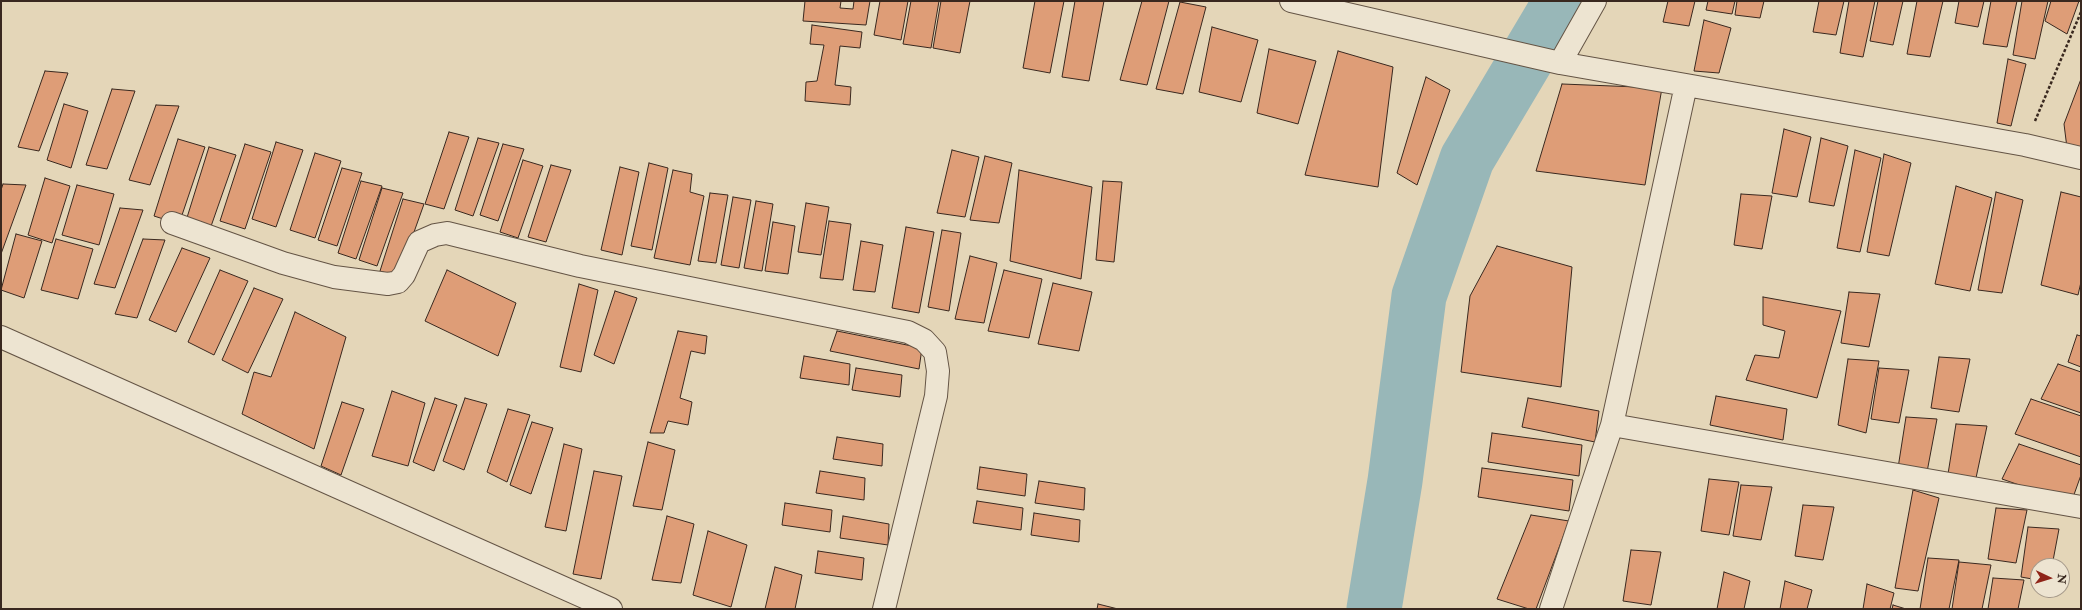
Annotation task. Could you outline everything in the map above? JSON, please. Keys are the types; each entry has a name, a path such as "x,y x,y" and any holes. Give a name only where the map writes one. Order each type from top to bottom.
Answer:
{"street":[{"path":"1291,1 1555,62 2025,145 2081,158"},
{"path":"1555,62 1595,1"},
{"path":"1551,609 1612,425 1686,85"},
{"path":"172,223 282,263 334,277 388,284 398,282 404,275 419,242 435,235 447,234 580,266 908,332 924,340 935,352 938,371 936,396 884,609"},
{"path":"1,337 611,609"},
{"path":"1612,425 2081,507"}],"path":[{"path":"2025,145 2081,12"}],"building":[{"path":"805,1 841,1 840,8 853,9 854,1 870,1 866,25 803,21"},
{"path":"880,1 908,1 901,40 874,35"},
{"path":"911,1 939,1 931,48 903,44"},
{"path":"941,1 970,1 960,53 933,48"},
{"path":"1035,1 1064,1 1050,73 1023,68"},
{"path":"1075,1 1104,1 1089,81 1062,77"},
{"path":"1142,1 1169,1 1147,85 1120,80"},
{"path":"1668,1 1695,1 1689,26 1663,22"},
{"path":"1708,1 1735,1 1732,14 1706,10"},
{"path":"1737,1 1764,1 1760,18 1735,15"},
{"path":"1819,1 1844,1 1836,35 1813,32"},
{"path":"1849,1 1875,1 1863,57 1840,53"},
{"path":"1878,1 1903,1 1893,45 1870,41"},
{"path":"1917,1 1943,1 1930,57 1907,54"},
{"path":"1959,1 1984,1 1978,27 1955,23"},
{"path":"1991,1 2017,1 2007,47 1983,44"},
{"path":"2022,1 2048,1 2035,59 2013,55"},
{"path":"2051,1 2079,1 2067,34 2045,21"},
{"path":"1180,2 1206,7 1183,94 1156,89"},
{"path":"1704,20 1731,28 1719,73 1694,71"},
{"path":"812,25 862,32 860,48 840,46 835,85 851,87 850,105 805,101 806,82 817,81 824,45 810,44"},
{"path":"1212,27 1258,40 1241,102 1199,92"},
{"path":"1269,49 1316,61 1298,124 1257,113"},
{"path":"1338,51 1393,67 1378,187 1305,175"},
{"path":"2008,59 2026,64 2011,126 1997,123"},
{"path":"45,71 68,73 39,151 18,147"},
{"path":"1426,77 1450,90 1417,185 1397,173"},
{"path":"2081,79 2081,152 2067,148 2064,124"},
{"path":"1562,84 1662,88 1645,185 1536,171"},
{"path":"112,89 135,91 107,169 86,165"},
{"path":"64,104 88,111 71,168 47,160"},
{"path":"156,105 179,106 150,185 129,180"},
{"path":"1784,129 1811,137 1797,197 1772,193"},
{"path":"449,132 469,137 444,209 425,204"},
{"path":"478,138 499,143 473,216 455,210"},
{"path":"1821,138 1848,146 1834,206 1809,202"},
{"path":"178,139 205,147 179,224 154,216"},
{"path":"276,142 303,150 276,227 252,219"},
{"path":"245,144 271,152 245,229 220,221"},
{"path":"503,144 524,149 498,221 480,215"},
{"path":"209,147 236,155 209,232 185,224"},
{"path":"952,150 979,157 965,217 937,213"},
{"path":"1855,150 1881,158 1860,252 1837,248"},
{"path":"315,153 341,161 315,238 290,230"},
{"path":"1884,154 1911,163 1889,256 1867,252"},
{"path":"985,156 1012,163 999,223 970,220"},
{"path":"523,160 543,166 518,238 500,232"},
{"path":"649,163 668,168 652,250 631,246"},
{"path":"551,165 571,170 546,242 528,237"},
{"path":"620,167 639,172 622,255 601,250"},
{"path":"342,168 362,173 337,246 318,240"},
{"path":"673,170 692,174 690,192 704,196 690,265 654,258"},
{"path":"1019,170 1092,187 1081,279 1010,261"},
{"path":"45,178 70,186 52,243 28,235"},
{"path":"361,181 382,186 356,259 338,253"},
{"path":"1103,181 1122,182 1114,262 1096,260"},
{"path":"3,184 26,185 1,254 1,190"},
{"path":"77,185 114,194 99,245 62,235"},
{"path":"1956,186 1992,198 1970,291 1935,284"},
{"path":"382,188 403,193 377,266 359,260"},
{"path":"1996,192 2023,200 2002,293 1978,290"},
{"path":"2061,192 2081,197 2081,282 2078,295 2041,285"},
{"path":"710,193 728,195 716,263 698,261"},
{"path":"1741,194 1772,196 1762,249 1734,245"},
{"path":"733,197 751,200 739,268 721,265"},
{"path":"403,199 424,204 398,277 380,271"},
{"path":"756,201 773,204 762,271 744,268"},
{"path":"806,203 829,207 821,255 798,252"},
{"path":"120,208 143,210 115,288 94,284"},
{"path":"829,221 851,224 843,280 820,278"},
{"path":"773,222 795,226 788,274 765,271"},
{"path":"906,227 934,232 919,313 892,308"},
{"path":"942,230 961,233 949,311 928,307"},
{"path":"16,234 42,241 24,298 1,290"},
{"path":"56,239 93,249 78,299 41,290"},
{"path":"143,239 165,240 137,318 115,314"},
{"path":"861,241 883,245 875,292 853,290"},
{"path":"1497,246 1572,267 1561,387 1461,372 1470,296"},
{"path":"182,248 210,258 176,332 149,320"},
{"path":"970,256 997,263 984,323 955,319"},
{"path":"220,270 248,281 214,355 188,342"},
{"path":"447,270 516,303 498,356 425,321"},
{"path":"1004,270 1042,279 1029,338 988,331"},
{"path":"1053,283 1092,292 1079,351 1038,344"},
{"path":"579,284 598,290 581,372 560,367"},
{"path":"254,288 283,299 248,373 222,360"},
{"path":"615,291 637,298 614,364 594,355"},
{"path":"1849,292 1880,294 1869,347 1841,343"},
{"path":"1763,297 1841,311 1817,398 1746,380 1755,355 1779,358 1785,331 1763,325"},
{"path":"295,312 346,337 314,449 242,414 254,372 271,377"},
{"path":"678,331 707,336 705,354 691,351 680,398 692,402 688,425 668,421 664,433 650,433"},
{"path":"837,331 922,348 919,369 830,351"},
{"path":"2077,335 2081,336 2081,367 2068,362"},
{"path":"804,356 850,364 849,385 800,378"},
{"path":"1939,357 1970,359 1959,412 1931,408"},
{"path":"1848,359 1879,361 1866,433 1838,425"},
{"path":"2058,364 2081,372 2081,413 2041,399"},
{"path":"856,368 902,375 900,397 852,390"},
{"path":"1879,368 1909,370 1899,423 1871,419"},
{"path":"392,391 425,403 408,466 372,456"},
{"path":"1716,396 1787,409 1783,440 1710,425"},
{"path":"435,398 457,405 434,471 413,462"},
{"path":"465,398 487,404 464,470 443,461"},
{"path":"1528,398 1599,411 1595,442 1522,427"},
{"path":"2031,399 2081,416 2081,457 2015,434"},
{"path":"342,402 364,409 341,475 321,466"},
{"path":"508,409 530,415 507,482 487,472"},
{"path":"1906,417 1937,419 1927,472 1898,468"},
{"path":"532,422 553,428 531,494 510,485"},
{"path":"1956,424 1987,426 1976,478 1948,474"},
{"path":"1492,433 1582,445 1579,476 1488,462"},
{"path":"837,437 883,444 882,466 833,459"},
{"path":"648,442 675,450 662,510 633,506"},
{"path":"564,444 582,449 566,531 545,527"},
{"path":"2019,444 2081,465 2081,475 2071,503 2002,479"},
{"path":"980,467 1027,474 1025,496 977,489"},
{"path":"1482,468 1573,480 1569,511 1478,497"},
{"path":"594,471 622,476 601,579 573,574"},
{"path":"820,471 865,478 864,500 816,493"},
{"path":"1709,479 1739,482 1729,535 1701,531"},
{"path":"1039,481 1085,488 1084,510 1035,503"},
{"path":"1741,485 1772,487 1761,540 1733,536"},
{"path":"1913,490 1939,498 1918,591 1895,588"},
{"path":"977,501 1023,508 1021,530 973,523"},
{"path":"785,503 832,510 830,532 782,525"},
{"path":"1803,505 1834,507 1823,560 1795,556"},
{"path":"1996,508 2027,510 2016,563 1988,559"},
{"path":"1034,513 1080,520 1079,542 1031,535"},
{"path":"1531,515 1569,521 1536,609 1529,609 1497,599"},
{"path":"667,516 694,524 681,583 652,580"},
{"path":"843,516 889,524 888,545 840,538"},
{"path":"2028,527 2059,529 2054,558 2030,558 2030,579 2021,577"},
{"path":"708,531 747,545 731,607 693,595"},
{"path":"1631,550 1661,552 1651,605 1623,601"},
{"path":"818,551 864,558 862,580 815,573"},
{"path":"1928,558 1959,560 1949,609 1920,609"},
{"path":"1959,562 1991,565 1982,609 1952,609"},
{"path":"775,567 802,575 795,609 765,609"},
{"path":"1724,572 1750,581 1744,609 1717,609"},
{"path":"1993,578 2024,580 2018,609 1988,609"},
{"path":"1785,581 1812,590 1807,609 1780,609"},
{"path":"1867,584 1894,593 1890,609 1863,609"},
{"path":"1098,604 1118,609 1097,609"},
{"path":"1893,605 1906,609 1892,609"}],"waterway":[{"path":"1374,609 1395,481 1419,296 1467,159 1561,1"}]}
